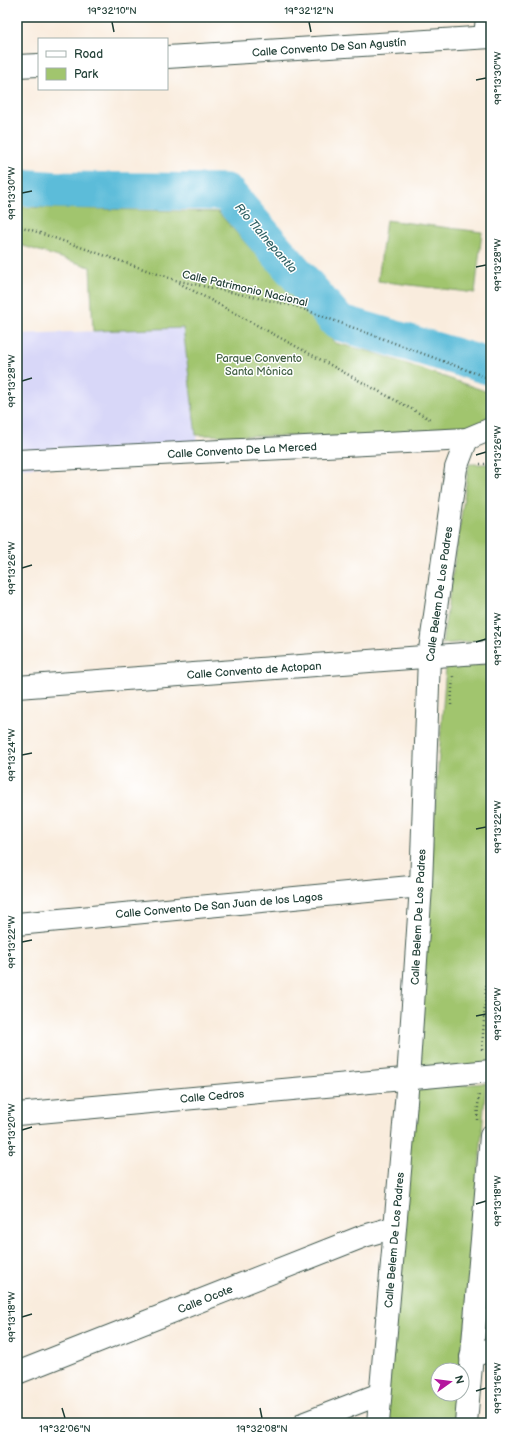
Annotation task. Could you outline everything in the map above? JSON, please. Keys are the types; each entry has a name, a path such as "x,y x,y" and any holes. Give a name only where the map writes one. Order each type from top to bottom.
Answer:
{"street":[{"name":"Calle Convento De San Agustín","path":"168,57 488,30"},
{"path":"17,66 38,65"},
{"path":"467,439 491,429"},
{"name":"Calle Convento De La Merced","path":"17,461 467,439"},
{"name":"Calle Belem De Los Padres","path":"378,1423 408,1079 421,886 429,657 456,468 467,439"},
{"name":"Calle Convento de Actopan","path":"17,687 491,652"},
{"name":"Calle Convento De San Juan de los Lagos","path":"17,924 421,886"},
{"name":"Calle Cedros","path":"17,1114 491,1071"},
{"path":"466,1423 491,1136"},
{"name":"Calle Ocote","path":"17,1373 364,1236 395,1227"},
{"path":"471,1357 491,1350"},
{"path":"305,1423 380,1394"}],"path":[{"name":"Calle Patrimonio Nacional","path":"17,225 175,280 295,306 491,379"},
{"path":"175,280 432,420"}],"shaded area":[{"path":"183,328 199,457 17,468 17,334"}],"green space":[{"name":"Parque Convento Santa Mónica","path":"17,207 218,212 335,343 372,352 491,393 491,413 467,439 196,435 183,328 93,331 90,267 17,244"},
{"path":"386,220 482,232 475,293 378,281"},
{"path":"469,464 491,464 491,640 442,644"},
{"path":"491,663 491,1041 489,1067 414,1070 446,667"},
{"path":"486,1083 463,1362 430,1362 430,1402 460,1402 458,1423 385,1423 413,1088"}],"waterway":[{"name":"Río Tlalnepantla","path":"17,187 60,190 226,192 338,322 491,367"}]}
